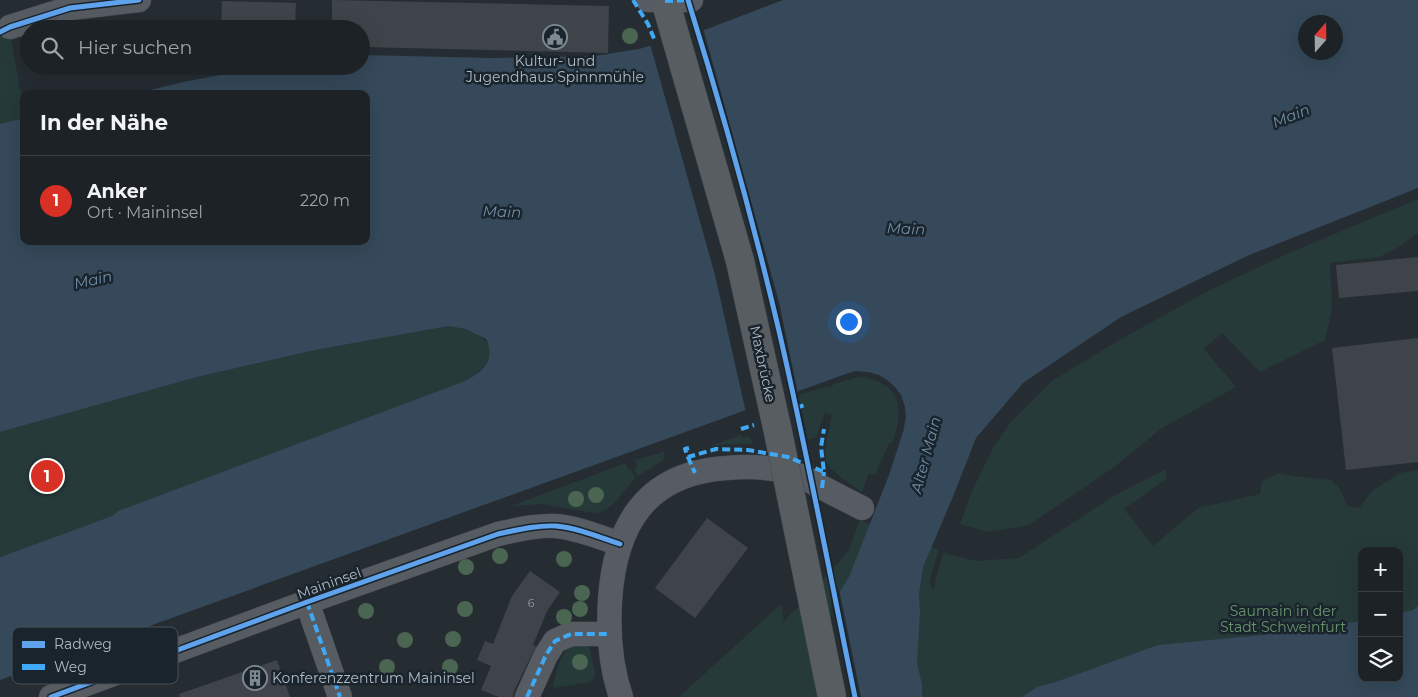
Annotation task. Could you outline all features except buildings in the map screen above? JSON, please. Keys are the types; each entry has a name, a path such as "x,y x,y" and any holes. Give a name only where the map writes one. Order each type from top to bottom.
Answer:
{"main road":[{"name":"Maxbrücke","path":"667,0 674,35 740,261 778,432 832,697"}],"street":[{"path":"32,20 70,8 138,0"},
{"path":"10,27 20,24"},
{"path":"621,697 616,681 609,634 614,563 628,524 660,488 687,475 713,468 760,467 798,475 862,508"},
{"name":"Maininsel","path":"178,650 498,534 528,527 557,526 620,544"},
{"name":"Maininsel","path":"308,602 340,697"},
{"path":"528,697 546,655 555,641 571,634 609,634"},
{"name":"Maininsel","path":"51,697 86,684"}],"green space":[{"path":"7,17 20,90 20,119 0,124 0,19"},
{"path":"1418,199 1418,233 1397,248 1379,257 1330,263 1332,309 1325,340 1260,372 1222,333 1204,349 1236,387 1162,428 1114,467 1029,525 988,532 960,524 972,491 993,448 1010,423 1052,381 1121,339 1210,290 1289,253"},
{"path":"449,326 464,329 475,334 489,346 490,354 487,362 479,371 465,381 0,557 0,432 197,377 315,350"},
{"path":"864,377 887,386 897,401 899,411 896,432 892,443 889,443 875,475 869,473 862,492 838,475 827,462 825,454 832,415 825,413 816,437 808,440 799,395 827,386 828,388 833,386 833,384"},
{"path":"741,435 742,438 750,436 752,444 727,444 707,447"},
{"path":"664,452 665,459 638,476 634,468 637,467 635,460"},
{"path":"626,463 635,479 612,505 602,511 595,513 542,504 511,506"},
{"name":"Saumain in der Stadt Schweinfurt","path":"1166,469 1166,479 1124,509 1153,546 1198,508 1260,494 1262,481 1279,473 1331,480 1340,489 1347,506 1359,508 1372,491 1400,473 1418,470 1418,697 679,697 781,604 784,621 849,550 860,520 939,550 929,581 933,590 943,553 977,561 1019,558 1117,494"},
{"path":"588,642 595,673 594,678 590,682 554,688 553,684 559,663 568,647"}],"water":[{"path":"783,0 1418,0 1418,188 1249,255 1121,317 1023,383 976,438 923,567 919,594 920,612 917,663 922,684 922,697 834,697 834,601 849,577 889,475 906,418 901,395 895,387 879,375 855,371 147,627 12,627 12,676 0,680 0,557 465,381 486,364 489,347 486,339 465,329 449,326 315,350 197,377 0,432 0,124 20,119 20,245 370,245 370,90 150,90 221,75 370,75 370,55 491,58 595,56 639,49 707,29"},
{"path":"1418,606 1418,697 1022,697 1037,687 1056,682 1158,645 1262,635 1358,622 1358,682 1403,682 1403,612 1413,610"}],"pier":[{"path":"703,28 779,302 798,394 746,413 715,275 650,44"},
{"path":"839,589 861,697 832,697 831,601"}],"marked path":[{"path":"633,0 648,24 655,41"},
{"path":"665,1 691,0"},
{"path":"796,408 807,404"},
{"path":"741,429 754,425"},
{"path":"689,448 685,449 688,457 716,449 748,450 788,457 824,472 821,447 824,429"},
{"path":"688,457 695,473"},
{"path":"822,488 824,472"},
{"path":"307,602 340,697"},
{"path":"527,697 546,655 555,641 571,634 609,634"}],"cycle path":[{"path":"32,20 70,8 139,0"},
{"path":"688,0 759,248 779,331 809,468 855,697"},
{"path":"0,32 20,24"},
{"path":"178,650 498,534 519,529 556,526 580,531 620,544"},
{"path":"51,697 86,684"}],"place":[{"name":"Kultur- und Jugendhaus Spinnmühle","path":"555,37"},
{"name":"Anker","path":"47,476"},
{"name":"Konferenzzentrum Maininsel","path":"255,678"}],"water label":[{"name":"Main","path":"1291,116"},
{"name":"Main","path":"502,212"},
{"name":"Main","path":"906,229"},
{"name":"Main","path":"93,280"},
{"name":"Alter Main","path":"926,455"}]}
